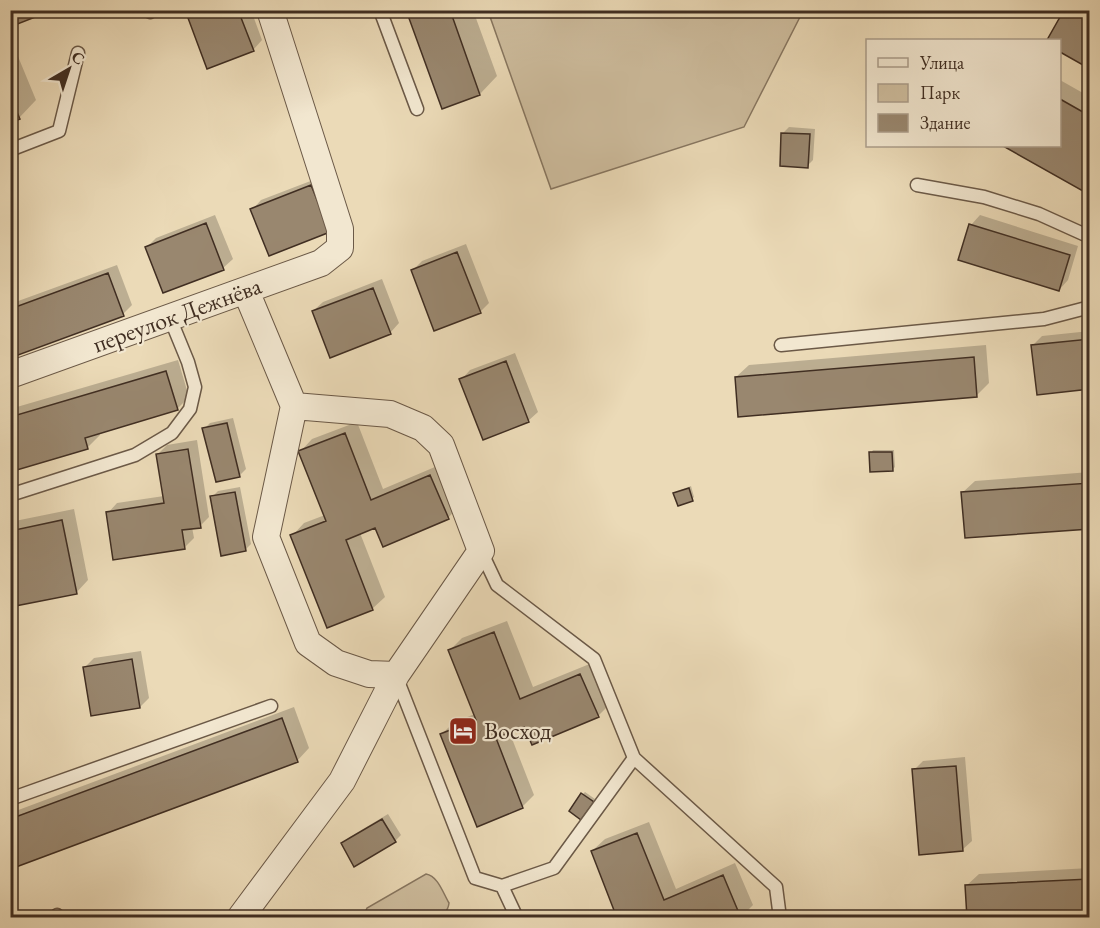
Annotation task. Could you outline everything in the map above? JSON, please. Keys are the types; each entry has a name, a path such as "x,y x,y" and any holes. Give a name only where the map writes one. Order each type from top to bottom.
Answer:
{"street":[{"name":"переулок Дежнёва","path":"10,375 321,263 340,248 340,229 270,10"},
{"path":"246,291 294,406 266,537 308,643 336,663 369,674 396,675"},
{"path":"240,918 342,781 396,675 481,551 441,445 423,428 390,414 294,406"}],"lane":[{"path":"380,10 417,109"},
{"path":"10,150 58,131 78,53"},
{"path":"917,185 963,192 995,200 1039,214 1089,237"},
{"path":"782,345 1044,319 1089,307"},
{"path":"10,495 135,455 172,433 190,410 195,387 188,362 170,318"},
{"path":"481,551 497,585 594,659 634,758 776,887 780,918"},
{"path":"396,675 476,878 502,886 554,868 634,758"},
{"path":"10,799 271,706"},
{"path":"502,886 517,918"}],"green space":[{"path":"488,10 803,11 744,127 551,189"},
{"path":"426,874 437,881 449,903 448,909 443,914 436,917 365,917 367,908"}],"building":[{"path":"10,10 53,10 10,27"},
{"path":"208,10 238,10 254,51 207,69 188,18"},
{"path":"406,10 450,10 480,95 442,109"},
{"path":"1064,10 1090,10 1090,69 1061,53 1061,39 1048,39"},
{"path":"10,96 20,119 10,123"},
{"path":"1061,100 1090,116 1090,195 1005,147 1061,147"},
{"path":"781,133 810,134 808,168 780,166"},
{"path":"311,185 330,232 269,256 250,209"},
{"path":"206,223 224,270 163,293 145,247"},
{"path":"969,224 1070,255 1059,291 958,260"},
{"path":"457,252 481,313 434,331 411,270"},
{"path":"108,273 124,316 10,358 10,309"},
{"path":"373,288 391,334 330,358 312,311"},
{"path":"1090,339 1090,389 1037,395 1031,345"},
{"path":"974,357 977,397 738,417 735,377"},
{"path":"506,361 529,422 483,440 459,379"},
{"path":"166,371 178,410 85,438 88,449 10,472 10,417"},
{"path":"227,423 240,477 216,482 202,428"},
{"path":"345,433 371,500 430,475 449,519 383,547 375,528 346,540 373,610 327,628 290,535 326,521 298,451"},
{"path":"188,449 201,528 182,530 185,549 113,560 106,512 164,503 156,454"},
{"path":"869,452 892,452 893,471 870,472"},
{"path":"1090,483 1090,529 965,538 961,492"},
{"path":"689,488 693,501 678,506 673,493"},
{"path":"235,492 246,551 221,556 210,496"},
{"path":"62,520 77,594 10,607 10,531"},
{"path":"494,632 520,699 580,674 599,717 532,745 524,727 496,738 523,808 477,827 440,734 476,720 448,650"},
{"path":"132,659 140,708 91,716 83,667"},
{"path":"282,718 298,762 16,867 10,854 10,819"},
{"path":"956,766 963,851 919,855 912,769"},
{"path":"581,793 594,802 581,820 569,811"},
{"path":"382,819 396,842 354,867 341,843"},
{"path":"637,833 664,900 723,875 741,918 617,918 591,851"},
{"path":"1090,879 1090,918 967,918 965,885"}],"place":[{"name":"Восход","path":"463,731"}]}
